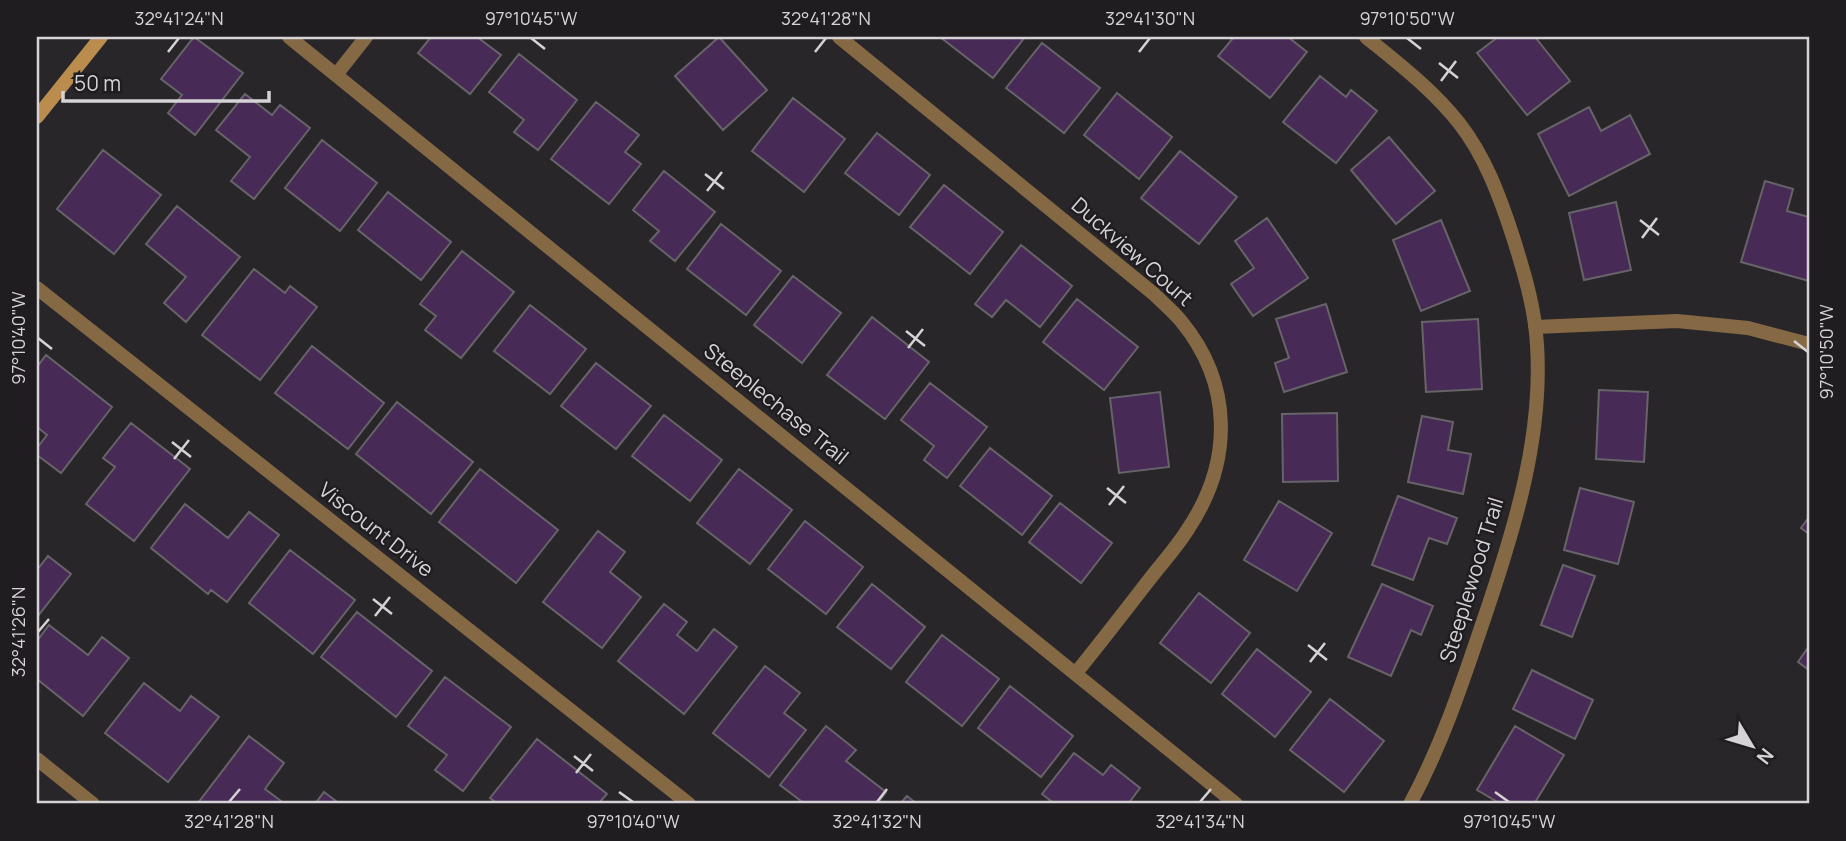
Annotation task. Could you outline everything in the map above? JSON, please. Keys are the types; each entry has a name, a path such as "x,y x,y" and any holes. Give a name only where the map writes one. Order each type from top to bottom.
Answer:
{"street":[{"path":"37,117 101,37"},
{"name":"Steeplechase Trail","path":"289,37 1236,804"},
{"path":"336,75 366,37"},
{"name":"Duckview Court","path":"839,37 1154,294 1182,322 1205,360 1217,391 1222,423 1218,462 1204,501 1188,530 1076,673"},
{"name":"Steeplewood Trail","path":"1366,37 1425,85 1460,124 1488,169 1529,287 1538,344 1536,401 1528,462 1513,531 1450,720 1430,769 1410,804"},
{"name":"Viscount Drive","path":"37,288 689,804"},
{"path":"1535,327 1677,321 1748,328 1809,344"},
{"path":"37,758 93,804"}],"building":[{"path":"194,37 243,73 195,135 168,113 182,95 161,79"},
{"path":"431,37 477,37 501,55 470,94 418,53"},
{"path":"719,37 767,90 723,130 675,76"},
{"path":"940,37 1025,37 993,78"},
{"path":"1234,37 1288,37 1307,52 1270,98 1218,56"},
{"path":"1498,37 1535,37 1570,81 1527,115 1477,53"},
{"path":"1042,43 1100,88 1064,133 1006,88"},
{"path":"519,54 577,100 538,150 514,132 524,120 489,92"},
{"path":"1320,76 1346,97 1351,90 1377,111 1336,163 1283,122"},
{"path":"1117,93 1172,137 1139,179 1084,135"},
{"path":"245,94 272,115 280,105 310,128 254,199 231,181 250,157 216,130"},
{"path":"793,98 845,139 804,192 752,151"},
{"path":"596,102 639,135 625,152 641,164 609,204 551,159"},
{"path":"1589,107 1601,131 1630,115 1650,154 1569,196 1538,134"},
{"path":"877,133 930,175 899,215 845,173"},
{"path":"1389,137 1435,191 1396,224 1351,170"},
{"path":"322,140 377,183 340,231 285,188"},
{"path":"103,150 161,195 114,254 57,209"},
{"path":"1180,151 1237,197 1199,244 1141,198"},
{"path":"664,171 715,212 675,261 650,241 659,231 633,210"},
{"path":"1765,181 1793,189 1787,211 1809,217 1809,281 1741,262"},
{"path":"944,185 1003,232 970,274 910,227"},
{"path":"388,192 451,242 421,280 358,230"},
{"path":"1616,202 1631,270 1584,280 1569,213"},
{"path":"177,206 240,257 186,322 164,303 186,277 146,244"},
{"path":"1267,218 1308,278 1253,316 1231,284 1254,268 1235,241"},
{"path":"1441,220 1470,291 1421,311 1393,240"},
{"path":"721,224 781,271 746,315 687,269"},
{"path":"1021,245 1072,286 1040,327 1006,300 992,317 975,304"},
{"path":"462,251 514,292 461,358 425,330 436,316 420,304"},
{"path":"254,269 285,293 290,286 317,307 260,380 202,335"},
{"path":"793,276 841,313 802,363 754,325"},
{"path":"1077,299 1138,347 1104,390 1043,342"},
{"path":"1326,304 1347,372 1284,392 1275,363 1289,358 1276,319"},
{"path":"530,305 586,349 550,394 494,351"},
{"path":"872,317 929,362 885,419 827,375"},
{"path":"1478,319 1482,389 1426,392 1422,322"},
{"path":"312,346 384,403 348,449 275,393"},
{"path":"46,355 112,407 61,473 37,455 37,448 47,435 37,427 37,367"},
{"path":"596,363 651,406 616,449 561,406"},
{"path":"930,383 987,427 947,478 924,460 934,446 901,420"},
{"path":"1599,390 1648,392 1644,462 1596,459"},
{"path":"1160,392 1169,467 1119,473 1110,398"},
{"path":"397,402 473,462 431,514 356,454"},
{"path":"1337,413 1338,481 1283,482 1282,414"},
{"path":"664,415 722,460 690,501 632,456"},
{"path":"1422,416 1453,422 1448,450 1471,454 1463,494 1408,482"},
{"path":"131,423 190,469 134,541 86,504 115,467 103,458"},
{"path":"990,448 1052,496 1022,535 960,486"},
{"path":"480,469 558,530 516,583 439,522"},
{"path":"739,469 792,510 750,564 697,523"},
{"path":"1580,488 1634,502 1618,564 1564,550"},
{"path":"1398,496 1457,518 1447,544 1429,538 1413,580 1372,565"},
{"path":"1279,501 1332,533 1297,591 1244,560"},
{"path":"1060,503 1112,543 1081,583 1029,542"},
{"path":"185,504 228,538 249,512 279,535 227,602 211,590 208,594 151,548"},
{"path":"1809,517 1809,534 1801,528"},
{"path":"805,521 863,567 826,614 768,569"},
{"path":"598,531 625,552 610,572 641,597 602,648 543,602"},
{"path":"290,550 355,600 313,654 249,603"},
{"path":"48,556 71,574 37,617 37,570"},
{"path":"1563,565 1595,576 1572,637 1541,625"},
{"path":"872,584 925,627 891,669 837,627"},
{"path":"1382,584 1433,606 1421,635 1411,630 1391,676 1348,657"},
{"path":"1199,593 1250,633 1211,683 1160,643"},
{"path":"664,604 687,622 677,635 697,651 714,629 737,647 684,714 618,661"},
{"path":"357,612 432,671 396,717 321,657"},
{"path":"49,625 88,655 102,637 129,658 83,716 37,679 37,641"},
{"path":"942,635 999,679 962,726 906,682"},
{"path":"1809,646 1809,670 1798,662"},
{"path":"1257,649 1311,692 1275,737 1222,694"},
{"path":"765,666 800,693 784,713 806,730 769,777 713,733"},
{"path":"1532,670 1593,700 1575,739 1513,709"},
{"path":"445,677 511,727 463,791 435,770 447,755 408,726"},
{"path":"144,683 180,711 191,696 219,717 168,782 105,733"},
{"path":"1010,686 1073,736 1041,777 978,728"},
{"path":"1330,699 1384,741 1344,792 1290,750"},
{"path":"826,726 856,750 846,761 886,792 877,804 805,804 780,785"},
{"path":"1515,726 1564,755 1534,804 1501,804 1477,790"},
{"path":"249,736 284,763 265,789 285,804 198,803"},
{"path":"537,739 607,794 598,804 498,804 490,798"},
{"path":"1074,753 1103,775 1111,765 1140,788 1128,804 1055,804 1042,794"},
{"path":"324,792 340,804 315,804"},
{"path":"907,796 917,804 900,804"}]}
